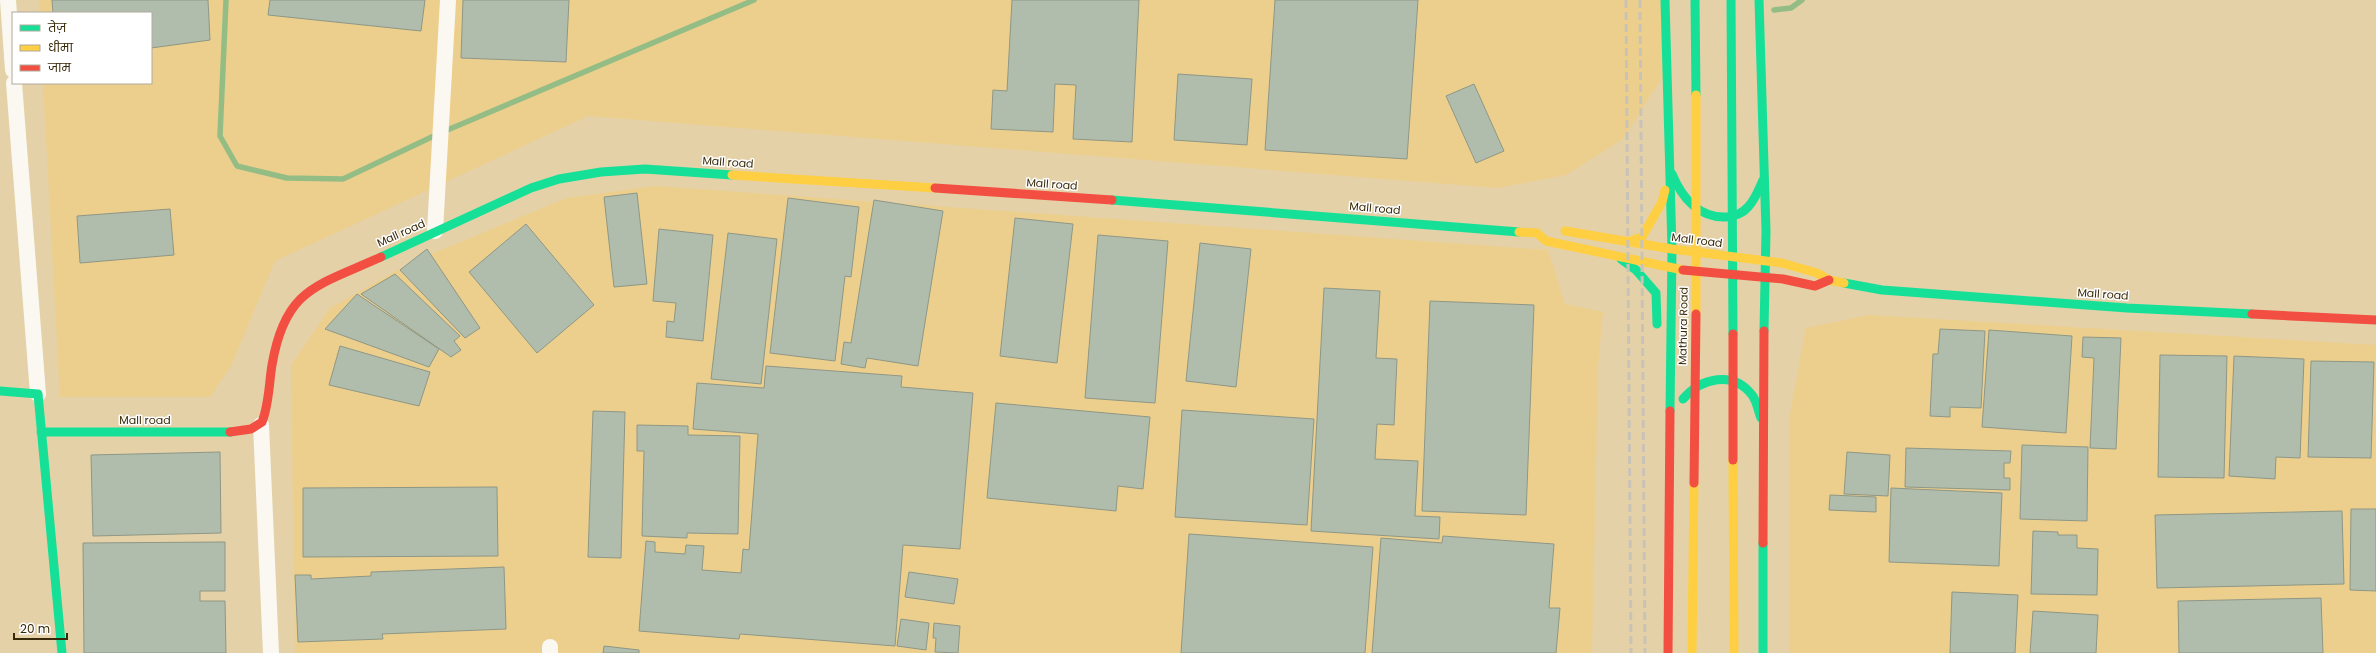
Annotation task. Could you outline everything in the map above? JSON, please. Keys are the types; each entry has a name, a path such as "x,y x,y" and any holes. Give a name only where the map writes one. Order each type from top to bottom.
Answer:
{"main road":[{"path":"1665,0 1672,249 1668,653"},
{"name":"Mathura Road","path":"1692,653 1697,178 1695,0"},
{"path":"1731,0 1734,653"},
{"path":"1759,0 1765,260 1763,653"},
{"path":"1669,166 1676,188 1685,201 1704,214 1720,218 1742,213 1754,201 1764,177"},
{"path":"1628,242 1642,237 1654,219 1662,202 1669,166"},
{"name":"Mall road","path":"41,432 232,432 252,430 261,425 280,333 287,314 300,298 327,280 531,188 558,178 585,173 645,169 1170,203 1537,234 1551,228 1672,249 1765,260 1817,273 1829,280 1882,290 2127,308 2376,320"},
{"name":"Mall road","path":"1537,234 1546,241 1672,269 1764,277 1778,282 1815,286 1829,280"},
{"path":"1619,257 1636,270 1656,293 1658,337"},
{"path":"1671,427 1677,408 1687,393 1705,381 1720,379 1740,384 1752,396 1763,422"},
{"path":"0,391 38,394 62,653"},
{"path":"1660,530 1669,574"},
{"path":"1768,653 1773,599"}],"street":[{"path":"8,0 12,56"},
{"path":"435,231 448,0"},
{"path":"14,84 38,394"},
{"path":"261,425 271,653"}],"shaded area":[{"path":"39,0 1665,0 1665,73 1623,139 1566,175 1498,188 588,116 275,261 231,366 210,397 60,397 43,84 152,84 152,12 39,12"},
{"path":"655,186 1548,250 1565,304 1603,312 1598,367 1592,653 295,653 291,365 330,308 412,262 567,198"},
{"path":"1869,315 2376,345 2376,653 1789,653 1789,419 1806,328"}],"building":[{"path":"52,0 208,0 210,40 152,48 152,12 53,12"},
{"path":"270,0 425,0 421,31 268,15"},
{"path":"463,0 569,0 566,62 461,58"},
{"path":"1012,0 1139,0 1132,142 1073,139 1076,85 1055,84 1053,132 991,129 993,90 1007,91"},
{"path":"1275,0 1418,0 1407,159 1265,150"},
{"path":"1178,74 1252,79 1247,145 1174,140"},
{"path":"1474,84 1504,151 1476,163 1446,96"},
{"path":"637,193 647,284 614,287 604,197"},
{"path":"788,198 859,207 851,277 845,276 835,361 770,353"},
{"path":"874,200 943,211 918,366 867,358 865,368 841,364 844,342 851,343"},
{"path":"170,209 174,255 80,263 77,216"},
{"path":"1015,218 1073,224 1057,363 1000,356"},
{"path":"526,224 594,305 537,353 469,272"},
{"path":"659,229 713,235 703,341 666,337 667,321 674,322 676,303 653,301"},
{"path":"728,233 777,239 761,384 711,379"},
{"path":"1098,235 1168,241 1155,403 1085,398"},
{"path":"1200,243 1251,249 1236,387 1186,381"},
{"path":"427,249 480,328 465,338 400,270"},
{"path":"395,274 460,336 454,341 461,350 451,357 361,294"},
{"path":"1324,288 1380,291 1376,358 1397,359 1394,425 1377,424 1375,459 1418,461 1415,516 1440,517 1439,539 1311,531"},
{"path":"357,294 439,349 429,367 325,329"},
{"path":"1430,301 1534,305 1526,515 1422,511"},
{"path":"1940,329 1985,331 1981,408 1950,407 1950,417 1930,416 1933,354 1938,354"},
{"path":"1989,330 2072,336 2066,433 1982,427"},
{"path":"2083,337 2121,338 2116,449 2090,448 2094,358 2082,357"},
{"path":"340,346 430,372 419,406 329,385"},
{"path":"2160,355 2227,356 2224,478 2158,477"},
{"path":"2234,356 2304,359 2300,458 2276,457 2275,479 2229,476"},
{"path":"2311,361 2374,362 2371,458 2308,457"},
{"path":"766,366 902,376 901,387 973,393 960,549 903,545 895,646 740,634 739,639 639,631 646,541 655,542 655,552 685,554 686,545 704,546 702,570 741,573 743,549 749,550 758,434 693,429 697,383 764,388"},
{"path":"996,403 1150,417 1143,489 1118,486 1116,511 987,498"},
{"path":"1182,410 1314,419 1307,525 1175,517"},
{"path":"593,411 625,412 621,558 588,557"},
{"path":"637,425 688,426 688,435 740,436 738,534 687,533 687,538 642,536 644,451 637,451"},
{"path":"2022,445 2088,447 2087,521 2020,519"},
{"path":"1906,448 2011,451 2010,463 2004,463 2004,478 2010,478 2010,490 1905,487"},
{"path":"220,452 221,533 93,536 91,455"},
{"path":"1847,452 1890,455 1888,496 1844,494"},
{"path":"497,487 498,556 303,557 303,488"},
{"path":"1891,488 2002,493 1999,566 1889,562"},
{"path":"1830,495 1876,497 1876,512 1829,510"},
{"path":"2351,509 2376,509 2376,591 2350,590"},
{"path":"2342,511 2344,584 2157,588 2155,515"},
{"path":"2033,531 2058,532 2058,535 2077,535 2077,548 2098,549 2097,595 2031,594"},
{"path":"1189,534 1373,547 1365,653 1181,653"},
{"path":"1443,536 1554,544 1549,608 1560,608 1556,653 1372,653 1381,538 1442,543"},
{"path":"225,542 225,591 200,591 200,601 225,601 226,653 84,653 83,543"},
{"path":"504,567 506,629 382,634 383,639 298,642 295,575 311,575 311,579 371,576 371,572"},
{"path":"909,572 958,579 954,604 905,597"},
{"path":"1952,592 2018,595 2015,653 1950,653"},
{"path":"2321,598 2323,653 2179,653 2178,601"},
{"path":"2033,611 2098,615 2096,653 2030,653"},
{"path":"901,619 929,623 926,650 897,646"},
{"path":"934,623 960,626 958,653 935,652 936,638 933,638"},
{"path":"604,646 639,650 639,653 603,653"}],"waterway":[{"path":"226,0 220,136 237,166 287,178 343,179 438,134 754,0"},
{"path":"1774,10 1791,8 1802,0"}],"railway":[{"path":"1626,0 1631,653"},
{"path":"1640,0 1645,653"}],"traffic: fast":[{"path":"1665,0 1672,249 1670,411"},
{"path":"1695,0 1696,95"},
{"path":"1731,0 1733,334"},
{"path":"1759,0 1766,231 1764,331"},
{"path":"381,257 531,188 559,179 601,172 645,169 732,175"},
{"path":"1672,174 1681,191 1693,205 1708,214 1726,217 1744,211 1753,201 1763,180"},
{"path":"1112,200 1519,232"},
{"path":"1621,259 1636,270 1656,293 1657,324"},
{"path":"1844,283 1882,290 2127,308 2252,314"},
{"path":"1683,399 1690,392 1708,382 1717,380 1736,382 1744,387 1754,397 1761,418"},
{"path":"0,391 38,394 62,653"},
{"path":"41,432 230,432"},
{"path":"1763,543 1763,653"}],"traffic: slow":[{"path":"1696,95 1696,314"},
{"path":"732,175 935,188"},
{"path":"1628,242 1642,237 1662,202 1665,190"},
{"path":"1565,231 1672,249 1782,263 1817,273 1829,280 1844,283"},
{"path":"1519,232 1537,233 1546,241 1683,270"},
{"path":"1733,460 1734,653"},
{"path":"1692,653 1694,483"}],"traffic: jam":[{"path":"935,188 1112,200"},
{"path":"230,432 251,429 262,422 266,408 272,365 278,339 286,320 295,305 307,293 322,284 381,257"},
{"path":"1683,270 1783,279 1815,286 1829,280"},
{"path":"1694,483 1696,314"},
{"path":"2252,314 2376,320"},
{"path":"1763,543 1764,331"},
{"path":"1733,334 1733,460"},
{"path":"1668,653 1670,411"}]}
